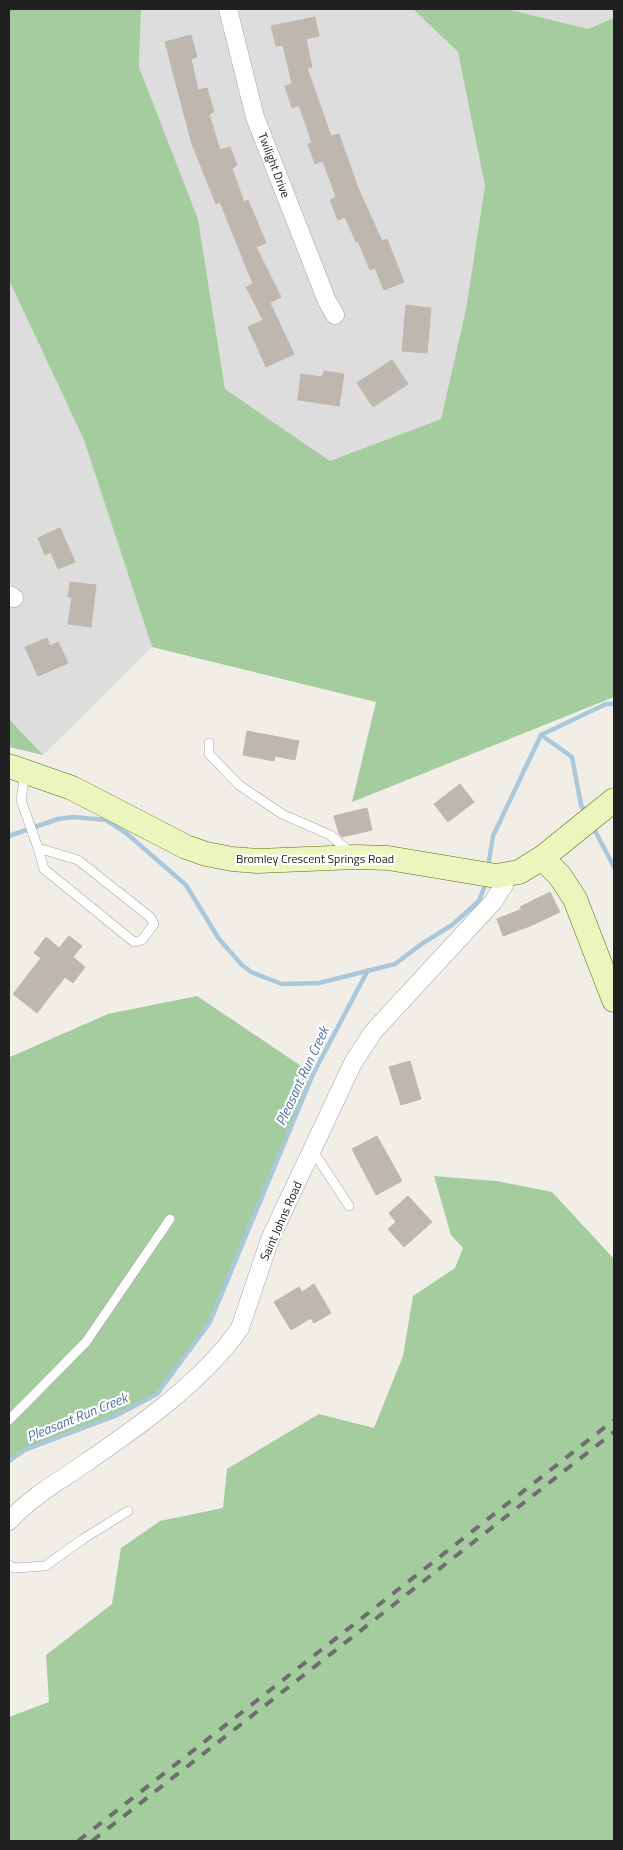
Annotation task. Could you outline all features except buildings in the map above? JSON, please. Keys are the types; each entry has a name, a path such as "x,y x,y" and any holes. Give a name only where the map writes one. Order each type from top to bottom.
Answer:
{"street":[{"name":"Twilight Drive","path":"228,9 255,117 327,301 335,316"},
{"name":"Bromley Crescent Springs Road","path":"17,768 72,788 186,846 206,854 258,861 356,857 388,858 500,876"},
{"path":"500,876 519,872 542,858 614,800"},
{"path":"542,858 560,876 575,899 614,1000"},
{"name":"Saint Johns Road","path":"9,1522 37,1495 152,1416 186,1386 232,1340 240,1328 270,1239 353,1063 372,1032 493,902 504,885 500,876"}],"lane":[{"path":"210,743 209,754 238,785 282,814 330,836 356,857"},
{"path":"17,768 21,800 44,869 134,942 142,940 154,924 150,917 78,860 37,844"},
{"path":"313,1151 349,1206"},
{"path":"9,1420 86,1342 170,1219"},
{"path":"9,1565 14,1568 45,1566 82,1539 128,1511"}],"shaded area":[{"path":"141,9 413,9 458,52 485,186 466,309 441,419 330,461 225,389 198,219 139,67"},
{"path":"507,9 614,9 614,18 588,29"},
{"path":"9,280 84,440 152,647 43,755 9,719"}],"green space":[{"path":"9,9 141,9 139,67 198,219 225,389 330,461 441,419 466,309 485,186 458,52 413,9 507,9 588,29 614,18 614,697 352,802 376,702 152,647 84,440 9,280"},
{"path":"9,719 43,755 9,747"},
{"path":"197,996 313,1074 210,1322 157,1394 115,1416 25,1450 9,1461 9,1052 10,1057 108,1014"},
{"path":"434,1176 496,1181 552,1192 614,1259 614,1841 9,1841 9,1717 49,1702 46,1655 112,1604 121,1548 160,1521 223,1508 227,1469 319,1414 374,1428 403,1356 413,1296 455,1268 463,1248 451,1235"}],"waterway":[{"name":"Pleasant Run Creek","path":"488,867 493,836 541,735 606,704 614,704"},
{"path":"541,735 572,757 581,805 586,813"},
{"path":"9,836 58,819 73,817 106,820 126,833 186,885 219,939 242,965 251,972 282,984 319,983 395,964 423,943 452,925 479,901 486,882"},
{"path":"593,827 614,867"},
{"name":"Pleasant Run Creek","path":"9,1461 25,1450 115,1416 157,1394 210,1322 313,1074 368,970"}],"railway":[{"path":"78,1841 614,1420"},
{"path":"92,1841 614,1432"}]}
